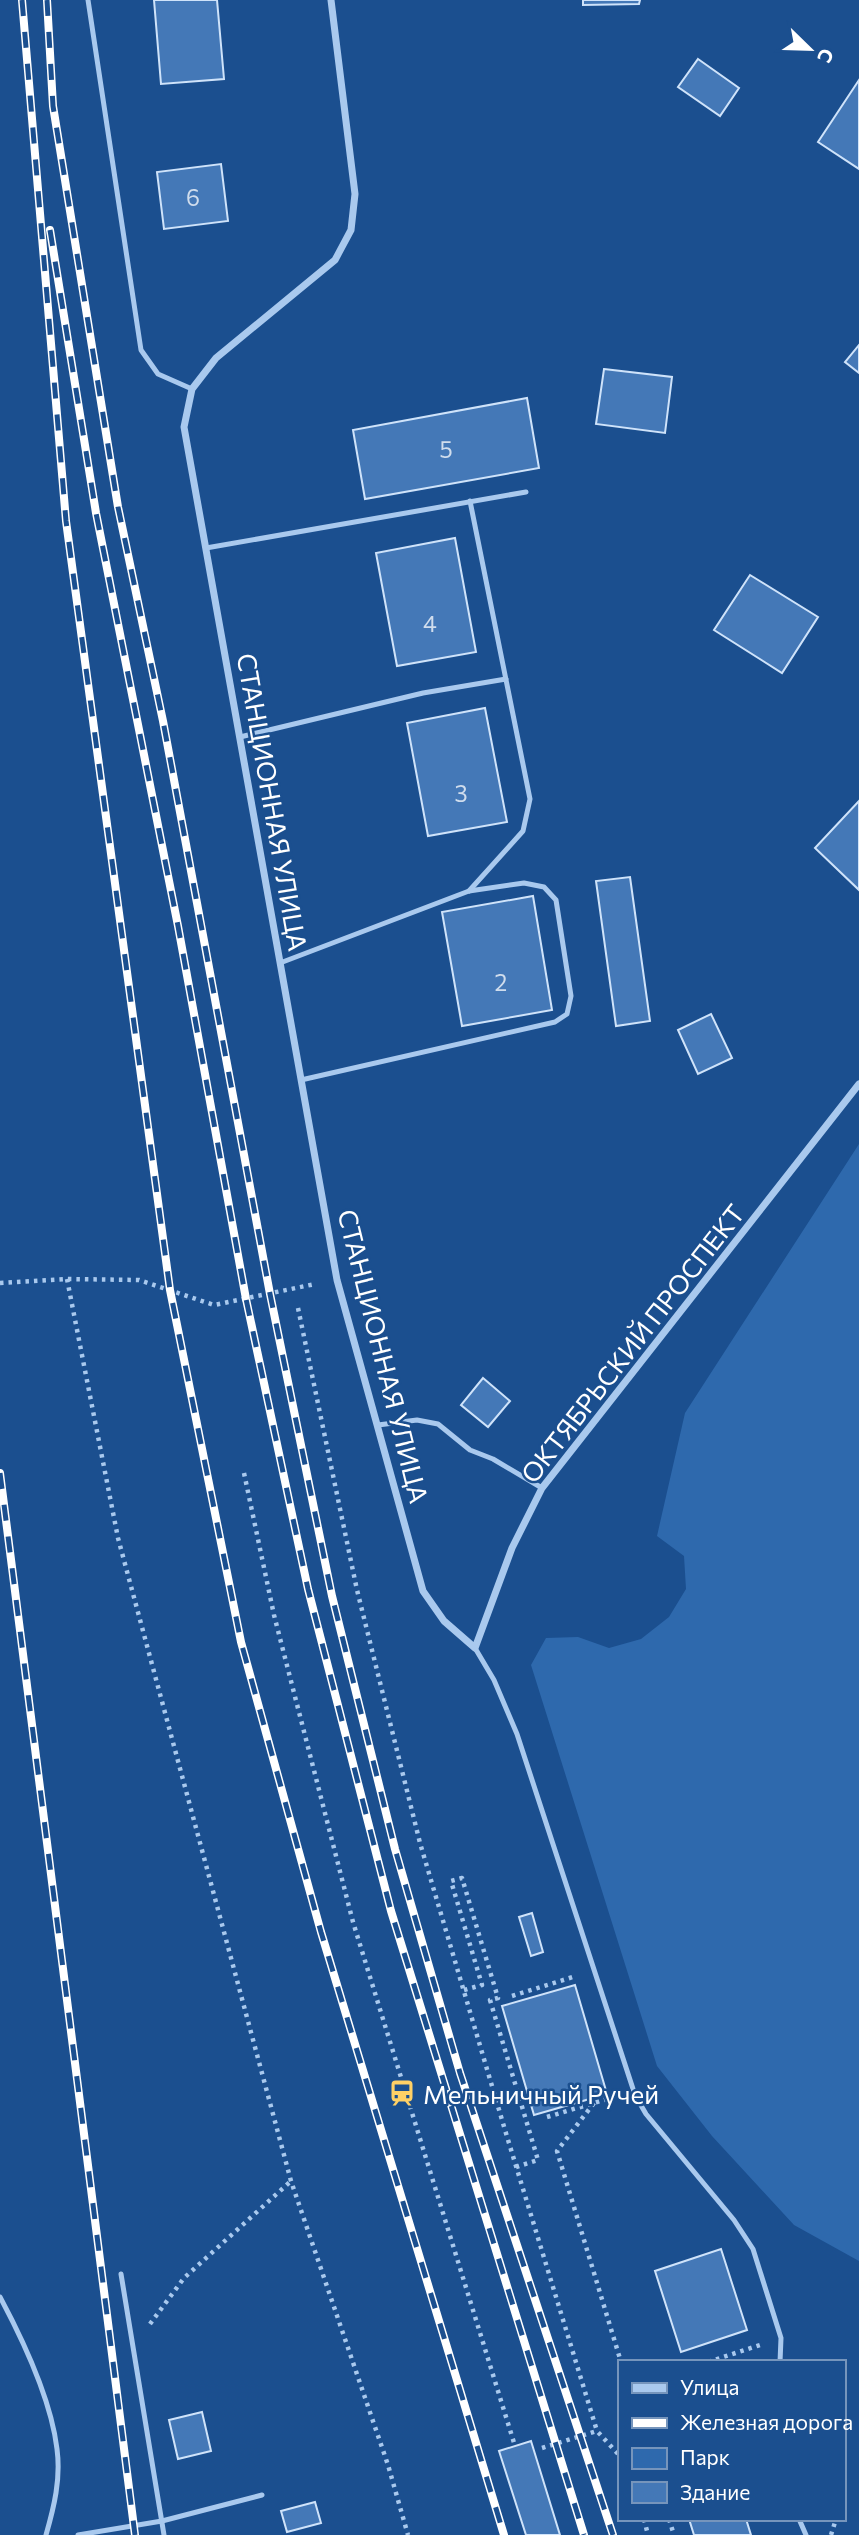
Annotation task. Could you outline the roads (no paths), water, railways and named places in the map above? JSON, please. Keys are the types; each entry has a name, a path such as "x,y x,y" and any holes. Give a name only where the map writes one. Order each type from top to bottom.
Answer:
{"street":[{"name":"СТАНЦИОННАЯ УЛИЦА","path":"331,0 355,194 351,230 335,260 216,358 192,389 184,427 337,1280 424,1591 444,1621 475,1648"},
{"name":"ОКТЯБРЬСКИЙ ПРОСПЕКТ","path":"475,1648 512,1548 542,1488 859,1084"}],"lane":[{"path":"88,0 141,350 159,374 192,389"},
{"path":"206,548 526,492"},
{"path":"469,891 523,831 530,799 470,501"},
{"path":"240,737 423,693 506,679"},
{"path":"280,963 469,891 524,883 544,887 556,900 571,996 567,1014 555,1022 301,1080"},
{"path":"378,1425 418,1420 438,1424 470,1450 493,1459 542,1488"},
{"path":"475,1648 494,1680 517,1734 634,2091 646,2114 734,2220 753,2249 782,2338 780,2360"},
{"path":"121,2274 164,2535"},
{"path":"0,2297 16,2326 44,2397 58,2450 57,2495 46,2535"},
{"path":"78,2535 162,2521 262,2496"}],"railway":[{"path":"22,0 66,521 170,1290 241,1642 321,1932 504,2535"},
{"path":"47,0 53,106 118,507 163,721 270,1294 332,1596 395,1849 460,2073 613,2535"},
{"path":"50,230 96,513 178,926 246,1299 308,1589 391,1911 584,2535"},
{"path":"0,1473 135,2535"}],"place":[{"name":"Мельничный Ручей","path":"402,2093"}]}
